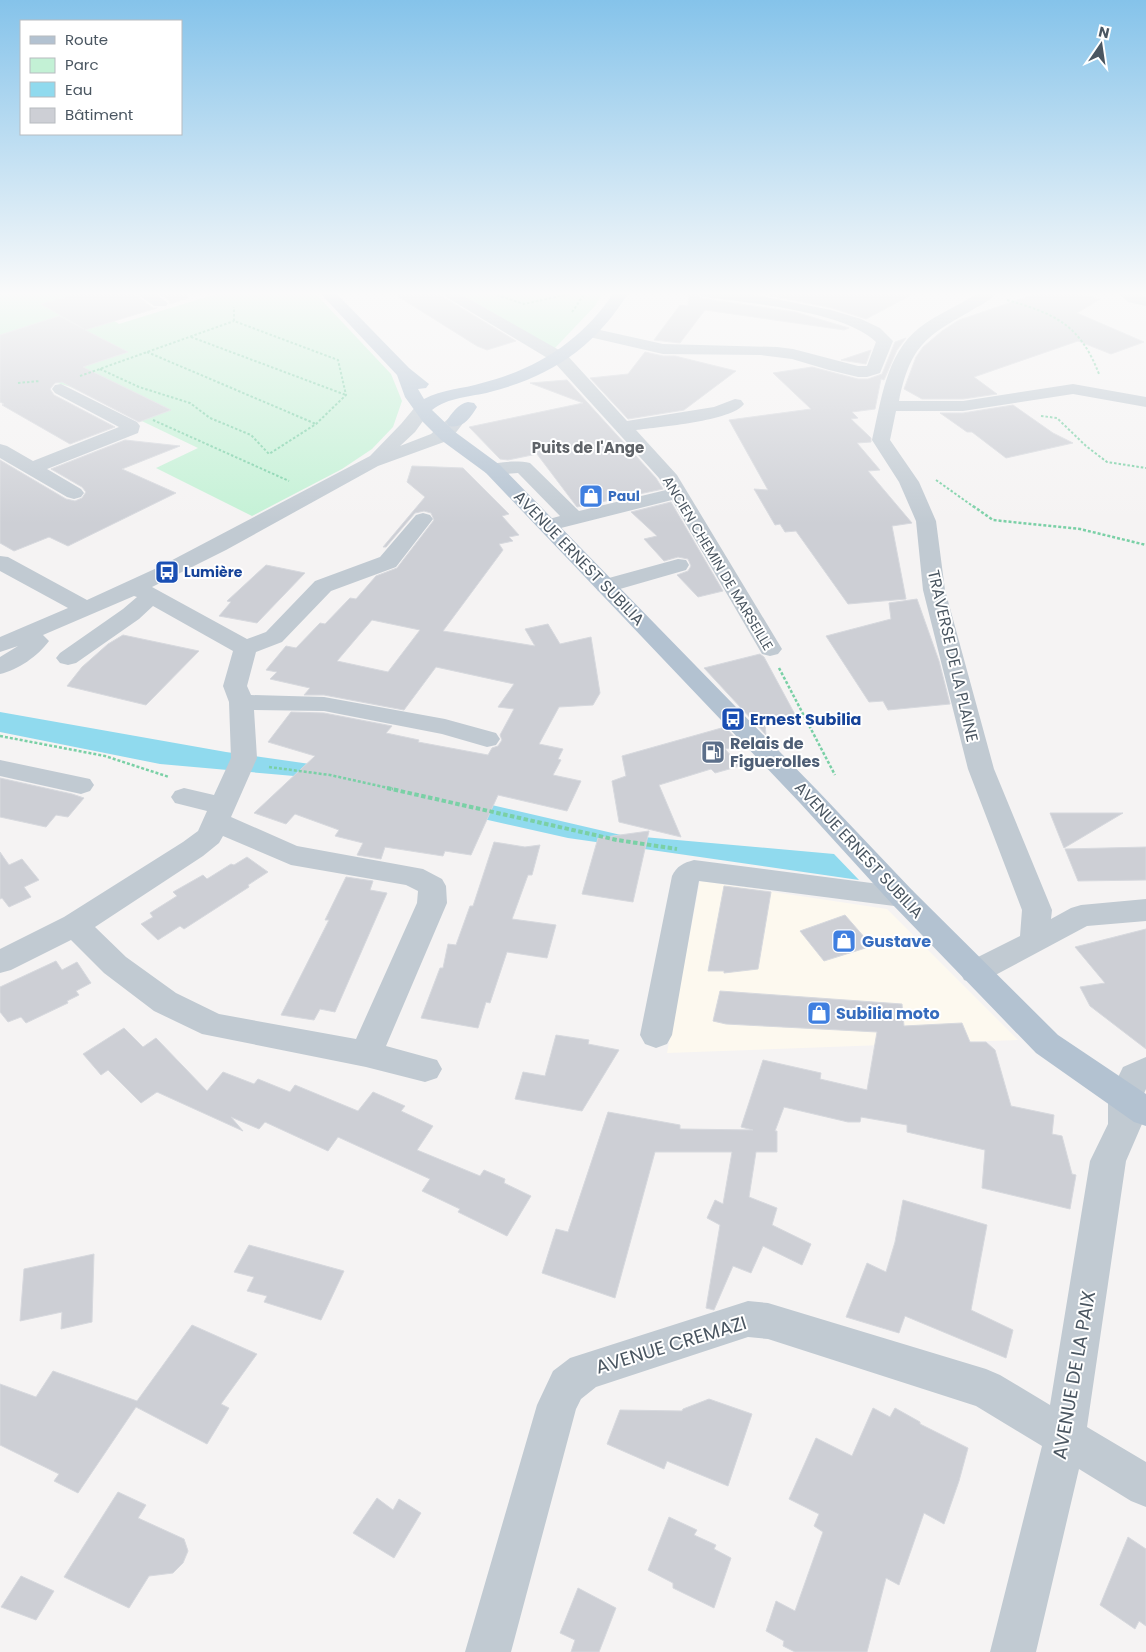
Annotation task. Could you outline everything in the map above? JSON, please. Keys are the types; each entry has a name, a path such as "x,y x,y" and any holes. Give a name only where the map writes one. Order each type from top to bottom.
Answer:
{"main road":[{"path":"403,369 413,379 462,385 517,378"},
{"path":"439,416 481,389 517,378 536,369"},
{"path":"439,416 468,407 497,392 517,378"},
{"name":"AVENUE ERNEST SUBILIA","path":"413,379 407,385 439,416 477,446 482,460 549,525 902,897 1047,1044 1139,1093"}],"street":[{"name":"ANCIEN CHEMIN DE MARSEILLE","path":"570,369 666,475 770,650"},
{"path":"851,369 865,371 871,369"},
{"name":"TRAVERSE DE LA PLAINE","path":"899,369 894,382 881,440 908,482 926,521 934,590 981,769 1037,910 1034,942"},
{"path":"32,468 131,429 131,426 68,383"},
{"path":"889,406 963,406 1073,389 1146,402"},
{"path":"624,427 720,412 735,404"},
{"path":"374,461 408,428 418,422 439,416"},
{"path":"0,645 86,609 143,592 374,461 432,441 439,416"},
{"path":"398,453 432,449 523,467 574,518"},
{"path":"0,450 74,492"},
{"path":"549,525 678,493"},
{"path":"245,648 274,636 323,586 388,562 423,519"},
{"path":"0,562 86,609"},
{"path":"606,586 678,565"},
{"path":"143,592 245,648"},
{"path":"68,658 131,614 143,592"},
{"path":"0,667 30,648 39,639 36,630"},
{"path":"0,962 75,925 193,849 209,836 244,758 240,702 235,686 245,648"},
{"path":"240,702 324,704 451,718 486,738"},
{"path":"0,768 81,785"},
{"path":"184,797 219,814 291,855 413,876 432,886 432,902 366,1054"},
{"path":"656,1035 686,876 694,870 902,897"},
{"path":"975,972 1081,916 1146,910"},
{"path":"75,925 115,965 164,1002 213,1025 366,1054 425,1068"},
{"name":"AVENUE DE LA PAIX","path":"1013,1652 1065,1438 1108,1161 1139,1093"},
{"name":"AVENUE CREMAZI","path":"488,1652 556,1405 567,1385 584,1372 728,1324 748,1319 768,1321 986,1389 1146,1486"}],"path":[{"path":"100,369 139,387 190,403 210,418 251,435 269,454 316,424 346,395"},
{"path":"68,383 100,369"},
{"path":"187,369 316,424"},
{"path":"278,369 346,395"},
{"path":"340,369 346,395"},
{"path":"1073,389 1099,374 1097,369"},
{"path":"1036,416 1056,418 1086,446 1107,462 1146,468"},
{"path":"151,419 317,493"},
{"path":"932,477 993,520 1080,529 1146,545"},
{"name":"ANCIEN CHEMIN DE MARSEILLE","path":"770,650 836,775"},
{"path":"0,736 105,756 184,782 184,797"},
{"path":"242,764 330,775 617,840 682,849"}],"shaded area":[{"path":"700,881 887,909 1018,1040 667,1053"}],"green space":[{"path":"0,369 386,369 391,374 402,401 393,427 372,449 342,469 252,516 156,468 198,448 71,387 54,382 0,401"}],"water":[{"path":"0,712 226,752 324,766 621,835 834,854 859,880 568,838 294,776 160,764 0,732"}],"building":[{"path":"0,369 87,369 171,410 139,422 62,382 55,383 50,389 54,395 115,427 70,444 2,405 4,404 0,402"},
{"path":"632,369 728,369 736,371 684,410 628,419 590,378 628,374"},
{"path":"798,369 820,369 858,379 868,379 882,374 884,369 889,369 884,380 881,379 875,409 852,412 858,418 851,419 871,438 871,442 857,443 880,470 868,471 912,523 892,526 906,599 848,604 796,531 785,532 780,524 775,525 754,489 768,490 729,420 811,409 773,373"},
{"path":"911,369 997,369 974,377 997,394 963,399 922,399 904,389"},
{"path":"567,380 656,478 663,489 577,507 537,454 508,460 500,459 469,427 583,403 530,383"},
{"path":"1013,405 1053,433 1073,443 1006,458 972,432 967,432 940,413 963,413"},
{"path":"125,440 180,446 122,469 176,493 68,546 49,537 14,551 0,543 0,460 66,499 75,501 82,498 86,492 82,487 51,469"},
{"path":"412,466 463,468 509,514 502,516 519,535 509,537 513,541 499,544 503,550 443,631 535,646 525,629 548,624 560,644 591,637 600,693 593,705 559,707 539,744 563,749 558,759 561,760 553,775 581,781 567,811 498,795 471,855 445,851 443,856 385,847 381,859 357,855 363,843 335,836 339,830 295,814 286,824 254,813 315,756 268,742 291,712 324,713 392,726 386,733 419,740 418,742 488,755 492,748 498,746 502,740 500,735 514,709 498,707 514,684 436,667 404,710 324,695 304,695 310,688 270,679 277,672 266,670 286,646 296,648 320,623 325,624 350,598 356,599 376,576 397,568 434,520 431,513 424,511 415,513 386,547 383,547 425,497 407,482","holes":["372,620 420,630 388,672 337,661"]},
{"path":"671,502 723,591 698,597 677,575 688,571 691,566 688,559 678,557 664,561 644,539 657,536 631,512"},
{"path":"266,565 305,573 257,623 219,616 231,602 227,601"},
{"path":"917,599 939,661 950,704 888,710 883,701 869,702 826,636 891,619 889,603"},
{"path":"123,635 199,651 146,705 67,686 82,667 108,644"},
{"path":"760,654 764,657 798,720 765,723 766,735 704,668"},
{"path":"725,727 743,746 725,749 740,766 715,773 711,769 659,785 681,837 619,822 612,781 626,776 622,756"},
{"path":"0,778 84,798 68,817 56,815 46,827 0,817"},
{"path":"1050,813 1123,813 1064,848"},
{"path":"649,831 633,902 582,894 598,838"},
{"path":"494,842 525,847 540,845 532,875 528,875 512,919 556,925 547,958 507,952 490,1003 486,1002 478,1028 421,1018 440,968 443,968 448,944 456,945 470,906 473,906"},
{"path":"1146,847 1146,880 1078,881 1065,849"},
{"path":"0,852 9,865 22,859 39,880 24,887 31,897 9,907 2,898 0,899"},
{"path":"247,857 268,872 248,885 249,887 184,929 180,926 158,940 141,924 153,917 150,913 177,896 173,892 203,875 207,879 231,864 234,865"},
{"path":"346,877 373,881 370,890 387,893 335,1012 320,1009 314,1020 281,1015 329,920 325,920"},
{"path":"724,886 771,892 758,969 724,973 724,971 708,971"},
{"name":"Gustave","path":"845,915 872,946 824,961 800,931"},
{"path":"1146,929 1146,1049 1090,1006 1080,987 1105,983 1075,947"},
{"path":"56,961 62,970 77,962 91,983 76,991 79,995 67,1001 68,1003 26,1023 21,1017 8,1022 0,1012 0,987"},
{"path":"720,991 902,1004 904,1026 962,1023 970,1042 986,1042 995,1050 1011,1106 1054,1115 1052,1134 1062,1136 1072,1174 1076,1175 1070,1209 982,1188 985,1150 907,1132 907,1125 861,1117 860,1122 848,1122 784,1107 775,1131 777,1131 777,1152 756,1152 749,1197 777,1208 772,1225 811,1244 802,1265 763,1246 751,1273 733,1266 714,1310 706,1308 720,1225 707,1218 715,1200 723,1204 732,1152 655,1152 615,1298 542,1273 556,1229 568,1232 608,1112 680,1125 680,1129 753,1130 741,1127 763,1060 821,1073 820,1079 867,1090 877,1032 726,1024 713,1021"},
{"path":"124,1028 143,1047 156,1038 207,1091 223,1072 254,1084 258,1079 290,1092 295,1085 358,1111 373,1092 405,1106 401,1111 433,1126 417,1150 480,1176 484,1170 505,1179 504,1183 531,1196 507,1236 458,1212 460,1209 422,1191 430,1179 338,1137 328,1151 265,1122 259,1129 231,1117 243,1131 157,1092 141,1103 108,1070 101,1075 83,1054"},
{"path":"556,1035 589,1040 588,1044 619,1050 582,1111 515,1099 523,1072 545,1076"},
{"path":"903,1200 987,1225 971,1310 1013,1330 1006,1358 905,1316 899,1333 846,1317 867,1263 886,1272 895,1242"},
{"path":"249,1245 344,1271 321,1320 264,1302 267,1296 247,1291 254,1277 234,1272"},
{"path":"94,1254 92,1322 61,1329 62,1312 20,1321 24,1269"},
{"path":"192,1325 257,1354 221,1404 229,1408 207,1444 136,1407 78,1493 54,1481 59,1474 0,1445 0,1384 36,1397 53,1371 137,1401"},
{"path":"709,1399 752,1414 728,1486 667,1461 664,1469 607,1444 620,1410 682,1411"},
{"path":"873,1408 890,1417 895,1408 920,1422 920,1424 968,1448 959,1481 944,1524 924,1513 899,1585 886,1578 867,1652 795,1652 783,1646 784,1641 766,1631 776,1601 795,1611 823,1532 814,1526 819,1514 789,1499 816,1438 852,1456"},
{"path":"118,1492 146,1505 138,1518 184,1539 188,1551 183,1563 173,1573 149,1576 129,1608 64,1577"},
{"path":"377,1498 393,1510 399,1499 421,1513 394,1558 353,1533"},
{"path":"669,1517 697,1530 694,1535 716,1545 714,1549 731,1558 714,1608 673,1588 673,1583 648,1570"},
{"path":"1128,1537 1146,1549 1146,1626 1139,1621 1135,1629 1100,1605"},
{"path":"21,1576 54,1591 36,1620 1,1607"},
{"path":"578,1588 616,1608 599,1652 571,1652 575,1640 560,1633"}],"place":[{"name":"Paul","path":"591,496"},
{"name":"Lumière","path":"167,572"},
{"name":"Ernest Subilia","path":"733,719"},
{"name":"Relais de Figuerolles","path":"713,752"},
{"name":"Gustave","path":"844,941"},
{"name":"Subilia moto","path":"819,1013"}],"district":[{"name":"Puits de l'Ange","path":"588,447"}]}
